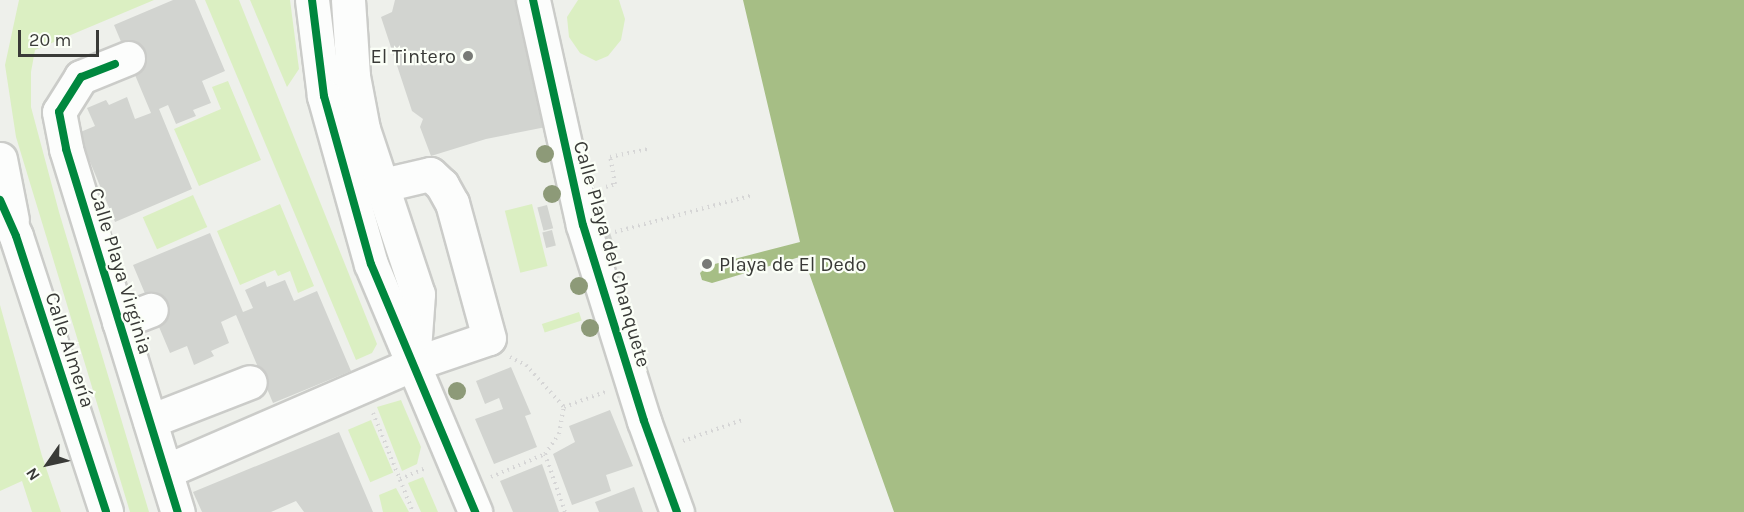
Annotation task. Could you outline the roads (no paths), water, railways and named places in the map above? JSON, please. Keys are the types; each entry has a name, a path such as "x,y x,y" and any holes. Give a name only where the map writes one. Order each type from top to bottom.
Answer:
{"street":[{"path":"312,0 324,96 338,154 371,264 475,512"},
{"path":"348,0 353,76 379,186 418,294 413,364"},
{"name":"Calle Playa del Chanquete","path":"533,0 585,231 632,382 677,512"},
{"name":"Calle Playa Virginia","path":"122,61 81,77 59,112 93,198 119,322 178,512"},
{"name":"Calle Almería","path":"0,159 16,236"},
{"path":"166,471 413,364 481,340 452,203 442,185 430,174 379,186"},
{"name":"Calle Almería","path":"0,200 16,236 106,512"},
{"path":"119,322 151,310"},
{"path":"150,421 250,382"}],"place":[{"name":"El Tintero","path":"468,56"},
{"name":"Playa de El Dedo","path":"707,264"}]}
